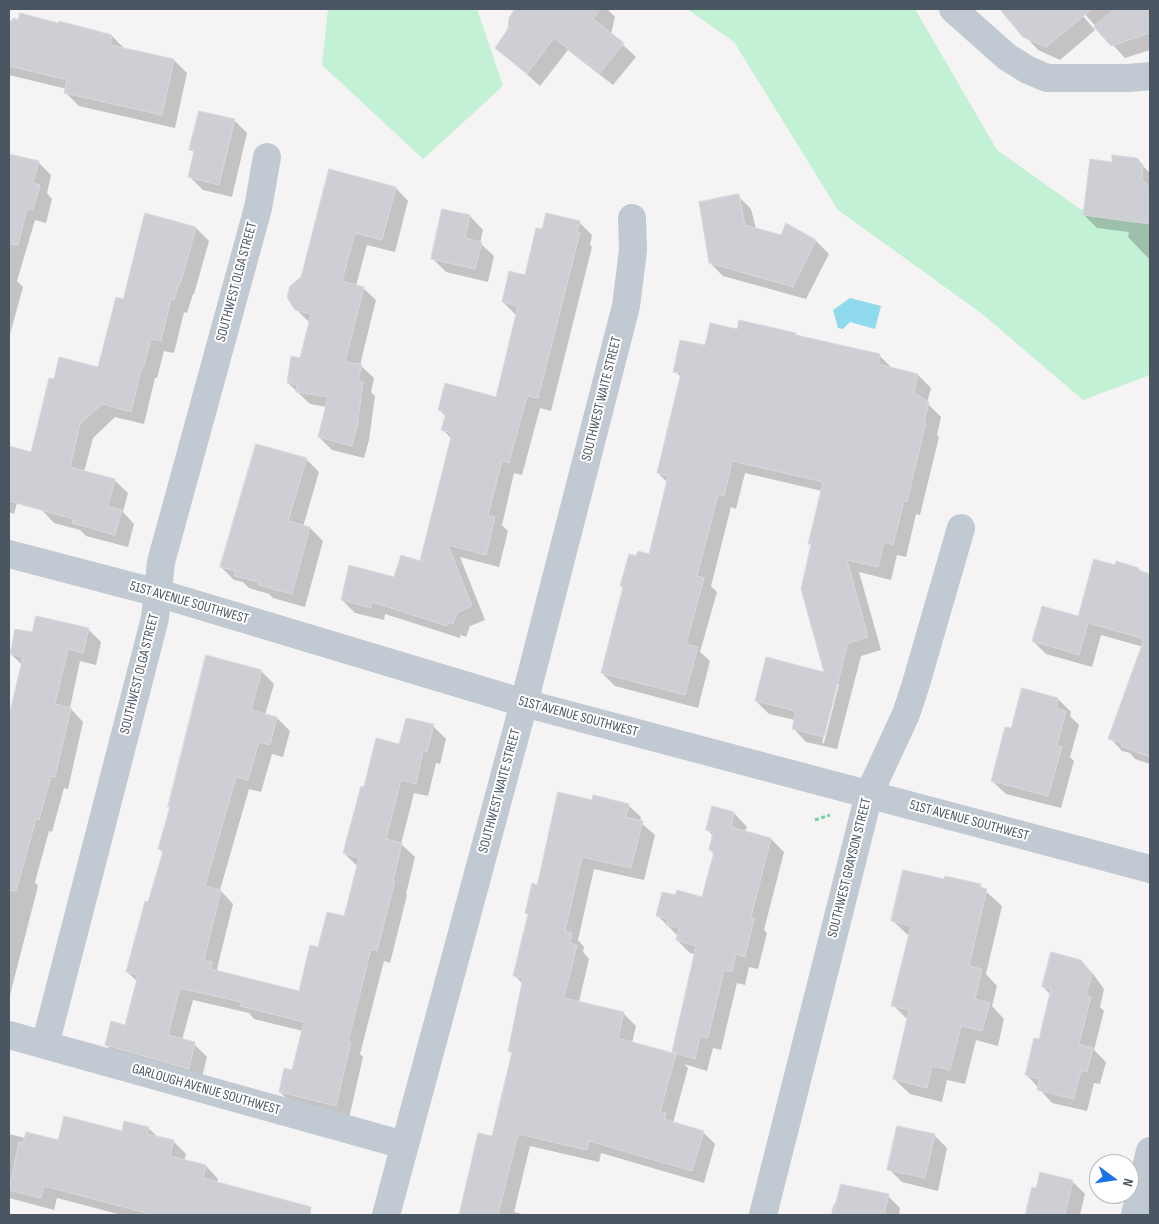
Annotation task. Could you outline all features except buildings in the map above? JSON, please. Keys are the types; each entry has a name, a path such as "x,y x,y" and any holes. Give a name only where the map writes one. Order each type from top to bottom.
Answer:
{"street":[{"path":"953,9 1007,57 1028,70 1047,78 1129,78 1150,76"},
{"name":"SOUTHWEST OLGA STREET","path":"45,1045 153,626 161,562 258,208 267,158"},
{"name":"SOUTHWEST WAITE STREET","path":"386,1215 524,703 626,306 632,250 632,218"},
{"name":"SOUTHWEST GRAYSON STREET","path":"763,1215 869,794 906,714 961,528"},
{"name":"51ST AVENUE SOUTHWEST","path":"9,554 158,593 524,703 1150,869"},
{"name":"GARLOUGH AVENUE SOUTHWEST","path":"9,1035 404,1145"},
{"path":"1135,1215 1150,1151"}],"path":[{"path":"815,820 835,814"}],"green space":[{"path":"328,9 477,9 503,86 423,159 322,65"},
{"path":"687,9 915,9 997,150 1080,209 1150,213 1150,375 1083,400 981,313 838,210 734,42"}],"water":[{"path":"850,298 881,306 875,329 850,322 843,329 838,328 833,310"}]}
